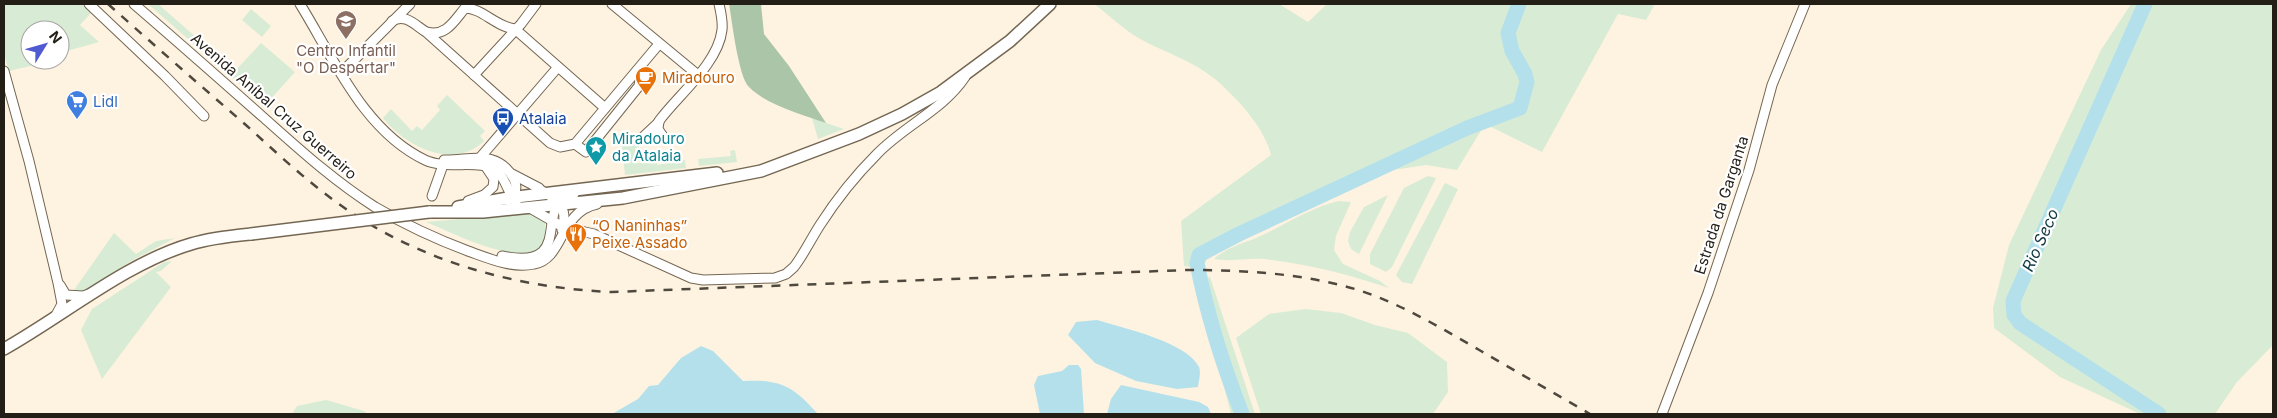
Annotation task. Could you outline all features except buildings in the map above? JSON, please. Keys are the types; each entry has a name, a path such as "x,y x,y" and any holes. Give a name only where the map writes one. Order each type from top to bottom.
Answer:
{"main road":[{"path":"434,211 483,212 528,207 562,208 762,171 804,156 902,114 941,92 1010,41 1050,4"},
{"path":"4,349 138,267 190,244 228,236 434,211 512,197 737,171 804,156"}],"street":[{"path":"89,4 166,76 204,116"},
{"name":"Avenida Aníbal Cruz Guerreiro","path":"134,4 310,158 346,187 384,211 455,246"},
{"path":"300,4 374,119 405,147 426,160 443,165 492,160 519,180 534,186 550,190 568,190"},
{"path":"342,72 410,4"},
{"path":"409,21 407,9 410,4"},
{"path":"474,75 536,4"},
{"path":"612,4 698,75"},
{"name":"Estrada da Garganta","path":"1662,414 1708,292 1749,170 1772,85 1805,4"},
{"path":"659,121 658,129 662,135 643,137 708,63 720,40 723,19 718,5"},
{"path":"442,46 441,39 448,28 466,6 473,8 502,26 515,29 605,108"},
{"path":"392,21 400,17 426,32 555,146 575,144 586,152 640,86 640,79 635,74"},
{"path":"426,32 437,33 448,28"},
{"path":"575,144 659,44"},
{"path":"480,162 558,67"},
{"path":"4,71 29,161 58,283 62,304 52,320"},
{"path":"405,147 436,159 480,162 497,171 517,202 552,221 594,234 691,278 703,280 775,278 786,274 800,259 831,208 876,155 894,137 941,104 956,90 968,72"},
{"path":"434,211 473,200 490,191 494,185 494,179 480,162"},
{"path":"432,196 443,165"},
{"path":"456,212 496,207 512,197 516,190 515,182 502,166"},
{"path":"567,226 562,208 564,197 573,194 629,188 670,179"},
{"path":"534,186 562,208"},
{"path":"455,246 490,259 526,265 536,264 544,260 558,244 567,226 580,210 588,206 651,193"},
{"path":"455,246 512,258 532,258 546,249 550,241 555,208 562,208"},
{"path":"58,283 66,295 83,296 98,291"}],"green space":[{"path":"4,4 81,4 91,13 80,25 99,42 70,50 70,20 20,20 20,68 9,71 4,54"},
{"path":"148,4 158,4 235,71 261,43 295,72 269,101 265,98 261,103"},
{"path":"729,4 761,4 764,34 789,66 826,123 775,104 749,87 745,81 739,60"},
{"path":"1094,4 1279,4 1308,22 1327,4 1655,4 1646,20 1618,14 1542,152 1485,124 1457,170 1426,165 1393,170 1213,246 1202,269 1184,266 1181,221 1271,155 1268,145 1249,114 1215,79 1188,62 1134,35"},
{"path":"2131,4 2273,4 2273,345 2237,382 2215,414 2140,414 2060,377 1994,328 1993,308 2009,245 2101,50"},
{"path":"251,9 271,26 262,37 242,20"},
{"path":"447,95 485,131 480,136 484,141 472,150 458,154 430,151 404,138 383,118 391,109 412,131 417,126 422,130 440,110 437,106"},
{"path":"812,118 844,129 818,139"},
{"path":"636,133 642,143 639,143 639,148 635,148 637,163 657,162 657,165 685,160 686,168 625,175 622,147"},
{"path":"735,150 737,162 699,166 698,159 731,156 730,151"},
{"path":"1428,176 1436,178 1392,267 1386,272 1370,264 1370,254 1404,188"},
{"path":"1445,183 1458,189 1412,284 1402,282 1396,275"},
{"path":"1388,195 1359,254 1351,249 1348,241 1350,232 1364,207"},
{"path":"1338,201 1351,202 1336,236 1334,250 1343,264 1380,281 1389,288 1343,274 1296,264 1264,259 1214,259 1231,248 1263,235 1309,212"},
{"path":"528,213 545,220 545,236 539,249 528,253 515,253 482,245 426,222"},
{"path":"114,233 136,254 156,241 175,238 135,259 83,291 74,290"},
{"path":"172,261 161,271 156,272 171,287 102,379 81,330 92,309 164,262"},
{"path":"1210,277 1255,414 1231,414 1197,281"},
{"path":"1306,309 1341,313 1375,325 1408,333 1447,362 1448,392 1433,414 1261,414 1236,338 1269,314"},
{"path":"326,400 364,411 367,414 292,414 297,406"}],"water":[{"path":"1097,320 1153,337 1182,350 1199,367 1198,387 1177,389 1136,381 1095,363 1068,335 1076,322"},
{"path":"701,346 713,351 743,381 767,381 785,386 801,397 818,414 612,414 638,399 649,386 658,385 681,358"},
{"path":"1069,365 1078,365 1081,369 1084,414 1040,414 1034,385 1038,376 1062,371"},
{"path":"1121,385 1199,402 1208,407 1211,414 1107,414 1111,399"}],"waterway":[{"path":"1242,414 1211,321 1197,263 1199,255 1239,234 1467,128 1520,108 1527,82 1525,74 1512,51 1508,33 1519,4"},
{"name":"Rio Seco","path":"2145,4 2013,301 2014,315 2020,323 2159,414"}],"railway":[{"path":"108,4 324,193 382,231 412,246 476,270 543,285 612,292 1186,270 1250,272 1292,276 1355,289 1388,301 1451,334 1590,414"}],"place":[{"name":"Centro Infantil \"O Despertar\"","path":"346,40"},
{"name":"Miradouro","path":"646,96"},
{"name":"Lidl","path":"77,120"},
{"name":"Atalaia","path":"503,137"},
{"name":"Miradouro da Atalaia","path":"596,166"},
{"name":"“O Naninhas” Peixe Assado","path":"576,253"}]}
